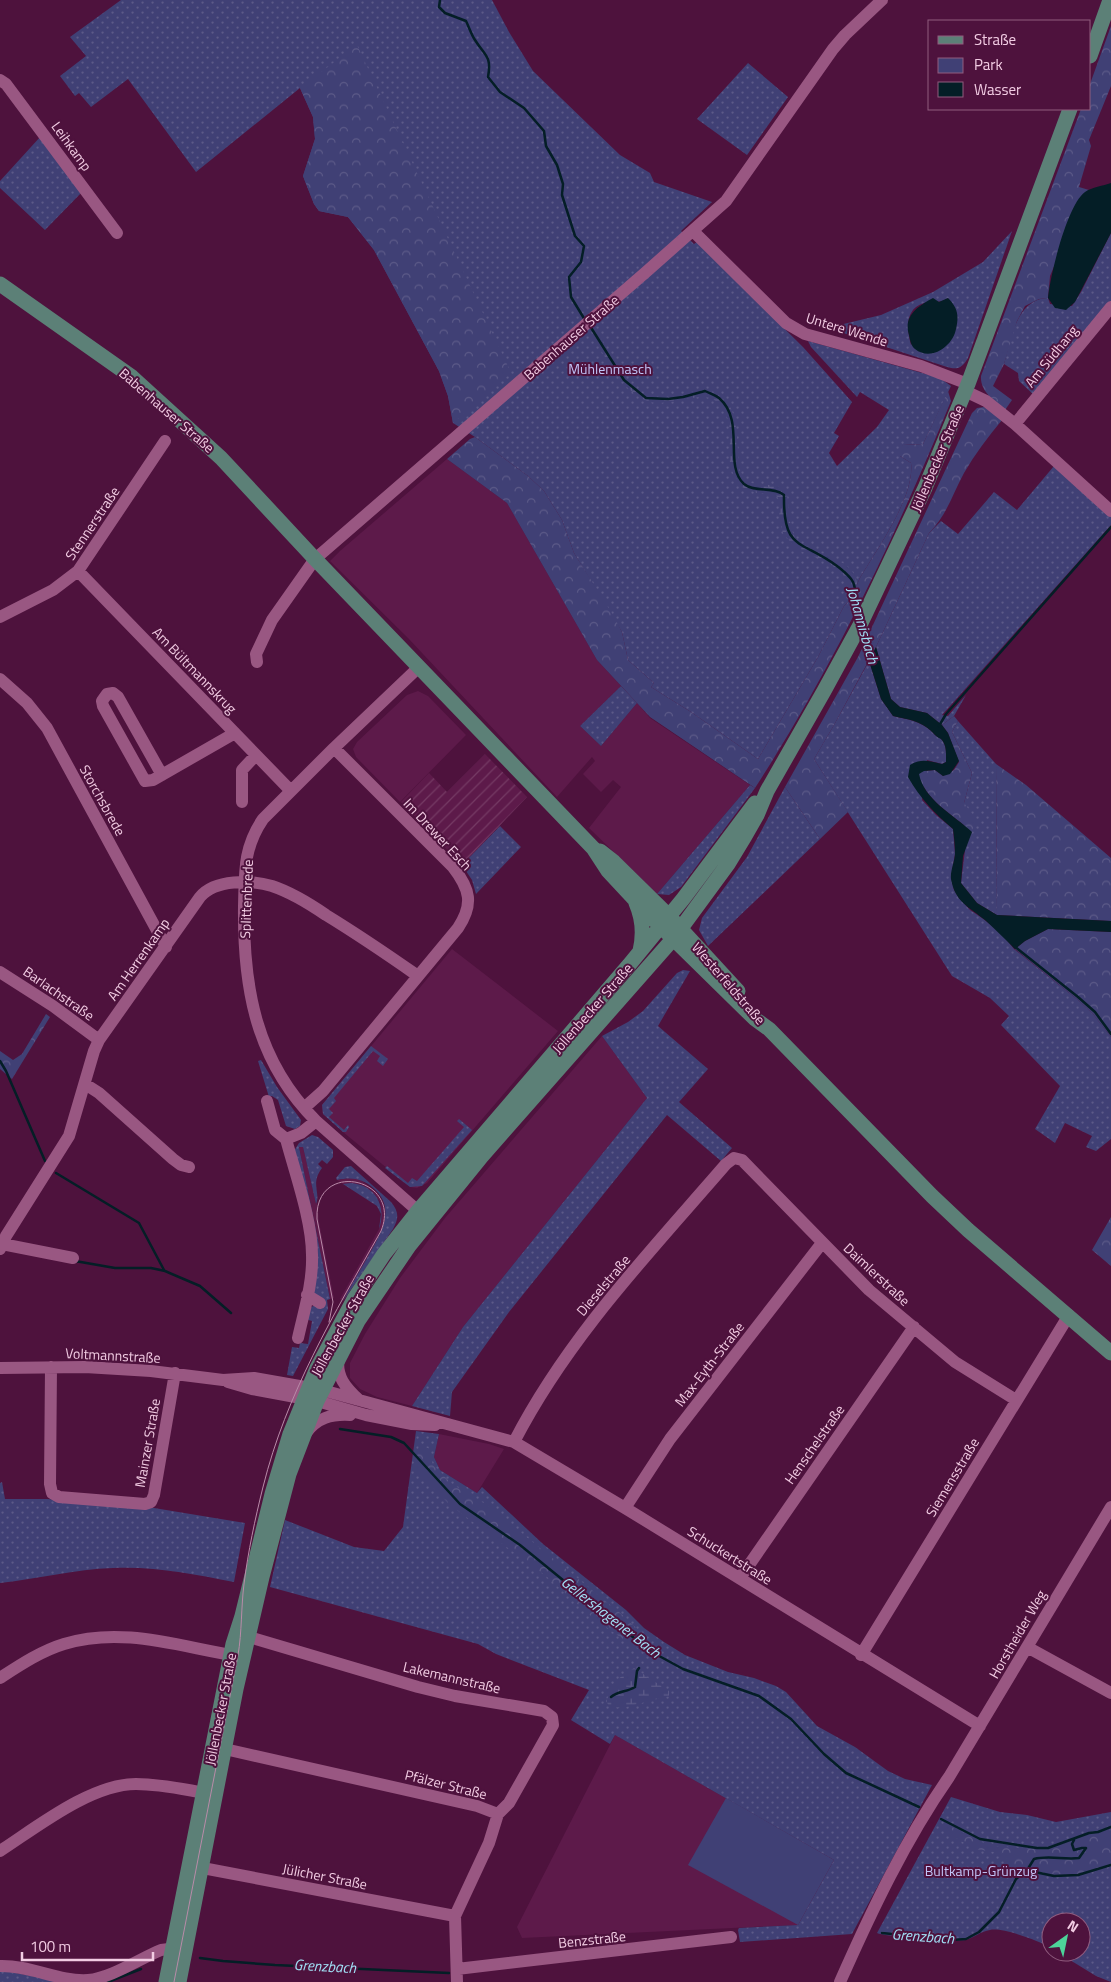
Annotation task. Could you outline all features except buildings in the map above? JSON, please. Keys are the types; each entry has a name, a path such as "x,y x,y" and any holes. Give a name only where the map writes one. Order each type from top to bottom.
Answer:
{"main road":[{"path":"1091,53 1110,0"},
{"name":"Jöllenbecker Straße","path":"179,1982 179,1951 237,1655 301,1441 312,1394 339,1356 423,1216 665,921 766,791 839,665 878,589 925,488 966,387 1070,110"},
{"name":"Babenhauser Straße","path":"0,284 149,390 221,458 315,559"},
{"path":"315,559 593,848 608,871 634,899 665,921"},
{"name":"Jöllenbecker Straße","path":"242,1635 242,1616 280,1466 312,1394 336,1330 359,1292 384,1254 423,1216 653,963 677,934 736,852 757,816 766,791"},
{"path":"593,848 614,862 677,934"},
{"path":"634,899 642,925 640,951"},
{"name":"Westerfeldstraße","path":"677,934 695,961 755,1019 769,1029"},
{"name":"Westerfeldstraße","path":"677,934 757,1011 769,1029"},
{"path":"653,963 681,956 695,961"},
{"path":"769,1029 932,1196 968,1230 1111,1353"},
{"name":"Jöllenbecker Straße","path":"166,1982 179,1951"}],"street":[{"name":"Babenhauser Straße","path":"257,662 256,654 272,620 315,559 693,231 731,194 802,92 845,35 882,0"},
{"name":"Leihkamp","path":"0,80 8,87 117,233"},
{"name":"Untere Wende","path":"693,231 786,323 796,330 921,366 966,387 1015,424 1111,511"},
{"name":"Am Südhang","path":"1015,424 1111,307"},
{"name":"Stennerstraße","path":"0,618 53,590 78,571 165,441"},
{"name":"Am Bültmannskrug","path":"78,571 290,790"},
{"name":"Splittenbrede","path":"419,667 290,790 263,819 251,838 245,865 244,948 247,982 253,1007 263,1040 282,1078 316,1121 423,1216"},
{"name":"Storchsbrede","path":"0,679 27,703 47,728 166,946"},
{"path":"162,775 118,697 113,693 107,694 102,701 103,706 145,781 162,775 235,733"},
{"name":"Im Drewer Esch","path":"304,1108 324,1091 464,918 468,900 466,887 453,867 334,748"},
{"path":"242,802 242,770 256,755"},
{"name":"Am Herrenkamp","path":"73,1258 2,1240 64,1147 75,1121 94,1051 99,1040 200,898 210,888 223,884 244,884"},
{"path":"244,884 273,887 310,904 418,976"},
{"name":"Barlachstraße","path":"0,972 39,996 99,1040"},
{"path":"85,1084 100,1093 173,1159 181,1165 189,1167"},
{"path":"266,1101 275,1130 286,1139 312,1246 312,1267 298,1338"},
{"path":"286,1139 302,1133 316,1121"},
{"name":"Daimlerstraße","path":"731,1160 737,1158 742,1160 869,1290 914,1328 956,1362 1016,1400"},
{"name":"Dieselstraße","path":"514,1442 539,1398 582,1334 618,1289 731,1160"},
{"name":"Max-Eyth-Straße","path":"625,1508 670,1439 822,1243"},
{"path":"307,1295 320,1303"},
{"name":"Siemensstraße","path":"861,1655 1069,1315"},
{"name":"Henschelstraße","path":"740,1578 914,1328"},
{"path":"339,1356 338,1372 350,1392 359,1400"},
{"name":"Mainzer Straße","path":"51,1367 50,1484 52,1493 59,1497 145,1504 151,1502 154,1495 175,1373"},
{"name":"Voltmannstraße","path":"0,1368 119,1368 223,1380 254,1378 312,1394"},
{"name":"Schuckertstraße","path":"312,1394 366,1415 412,1424 457,1427"},
{"name":"Schuckertstraße","path":"312,1394 359,1400 457,1427 484,1432 514,1442 980,1726"},
{"name":"Schuckertstraße","path":"301,1441 314,1423 326,1417 366,1415"},
{"name":"Horstheider Weg","path":"840,1982 851,1960 870,1932 920,1839 938,1805 949,1777 1111,1507"},
{"name":"Lakemannstraße","path":"242,1635 437,1692 549,1713 552,1717 552,1725 513,1796 498,1814"},
{"path":"0,1678 45,1652 63,1644 92,1637 142,1637 237,1655"},
{"path":"1027,1647 1111,1693"},
{"name":"Pfälzer Straße","path":"218,1747 477,1806 498,1814 489,1843 455,1916 457,1982"},
{"path":"0,1851 86,1797 103,1790 134,1784 168,1785 209,1794"},
{"name":"Jülicher Straße","path":"195,1866 455,1916"},
{"name":"Benzstraße","path":"457,1969 731,1938"},
{"path":"0,1966 16,1965 72,1979 88,1980 108,1974 161,1950 179,1951"}],"shaded area":[{"path":"447,459 507,503 597,660 621,686 580,726 601,746 637,703 650,718 750,785 657,894 589,828 621,787 613,780 601,792 583,774 595,761 592,757 557,797 408,638 330,561"},
{"path":"418,691 428,696 466,735 400,802 356,757 353,749 357,742 407,695"},
{"path":"485,754 527,797 462,865 401,802 429,773 447,792"},
{"path":"452,949 558,1031 427,1183 417,1188 410,1187 323,1114 322,1105"},
{"path":"602,1036 647,1098 463,1327 412,1406 377,1397 360,1389 350,1378 350,1363 365,1334 400,1278 445,1218"},
{"path":"299,1147 303,1147 316,1204 317,1200 319,1222 334,1298 330,1299"},
{"path":"359,1179 377,1192 384,1205 386,1217 381,1234 343,1301 340,1299 379,1229 382,1217 380,1202 372,1191 360,1184 343,1184 337,1180"},
{"path":"439,1434 504,1449 477,1493 440,1470 434,1457"},
{"path":"615,1735 834,1860 798,1925 522,1938 517,1927"}],"green space":[{"name":"Mühlenmasch","path":"121,0 492,0 533,71 620,155 650,173 654,182 712,202 681,231 694,244 697,242 803,347 852,402 834,433 839,436 829,453 837,466 877,427 889,410 860,392 857,397 811,347 808,341 940,378 951,386 923,444 903,445 900,456 911,463 911,476 901,506 861,576 852,596 844,606 818,657 758,759 691,712 651,687 654,683 628,660 622,632 574,553 562,520 544,491 528,476 453,423 448,396 439,371 374,250 348,217 319,211 314,204 303,176 315,139 313,117 300,88 196,172 128,79 91,107 79,93 75,96 60,76 86,56 70,37"},
{"path":"1111,26 1111,86 1089,140 1091,146 1079,187 1089,190 1085,193 1050,276 1048,298 1039,299 1025,306 1017,321 1004,364 993,386 1012,400 1005,410 985,391 981,382 981,376 1081,110 1091,110 1091,81"},
{"path":"357,45 511,373 453,423 448,396 439,371 374,250 348,217 319,211 314,204 303,176 315,139 313,117 300,88"},
{"path":"748,63 788,97 747,155 697,119"},
{"path":"41,136 82,192 45,230 0,188 0,181"},
{"path":"1012,231 968,358 959,367 947,367 822,326 831,327 881,315 933,292 983,262","holes":["948,298 911,345 908,327 913,310 924,303 942,301"]},
{"path":"1111,233 1111,303 1035,396 1019,381 1018,373 1004,364 1017,322 1029,305 1037,300 1048,298 1050,304 1072,306"},
{"path":"598,333 623,379 639,394 661,398 680,396 700,389 717,394 727,401 735,421 741,473 751,483 775,485 784,490 788,498 791,528 798,541 838,560 854,573 857,585 851,601 843,574 829,563 796,549 783,533 779,516 781,502 775,494 757,493 742,487 738,482 730,463 729,423 723,409 717,402 710,398 702,397 661,403 643,399 627,387 614,371 593,337"},
{"path":"948,391 951,401 886,550 811,695 755,788 650,717 597,660 507,503 447,459 470,439 475,437 528,476 544,491 562,520 574,553 622,632 628,660 654,683 651,687 691,712 758,759 818,657 844,606 852,596 861,576 901,506 911,476 911,463 900,456 899,448 903,445 923,444"},
{"path":"984,407 1002,420 973,459 945,512 929,533 876,647 814,759 848,812 820,839 785,787 858,657 972,413 977,408"},
{"path":"1054,466 1111,516 1111,525 942,715 948,716 966,695 954,716 942,725 927,713 900,707 891,699 876,647 929,533 941,521 958,534 994,492 1017,510"},
{"path":"869,661 881,699 893,716 921,724 943,741 946,750 946,762 942,764 927,760 922,800 953,829 955,854 951,877 954,890 959,898 970,910 1001,933 1014,949 1078,1000 1093,1014 1111,1037 1111,1139 1096,1151 1086,1147 1092,1136 1065,1123 1055,1143 1035,1129 1060,1086 1001,1025 1009,1016 990,998 952,976 814,759"},
{"path":"621,686 637,703 601,746 580,726"},
{"path":"954,716 958,721 952,732 972,773 964,803 976,819 972,832 933,799 927,792 919,774 924,771 935,770 943,776 954,770 959,762 948,733 942,725"},
{"path":"958,721 996,764 997,915 977,903 961,883 965,850 964,803 972,773 952,732"},
{"path":"996,764 1026,785 1111,858 1111,921 997,915"},
{"path":"750,785 755,788 681,887 669,895 657,894"},
{"path":"785,787 820,839 708,946 699,930 702,918 747,857"},
{"path":"500,826 521,847 476,894 472,880 462,865"},
{"path":"1048,929 1111,932 1111,1037 1093,1014 1078,1000 1015,949 1025,941"},
{"path":"683,970 690,971 658,1026 708,1069 679,1102 732,1148 721,1161 667,1115 509,1312 452,1392 450,1416 412,1406 463,1327 647,1098 602,1036 628,1022 643,1011 677,973"},
{"path":"46,1014 50,1017 12,1079 0,1069 0,1051 13,1060 22,1054"},
{"path":"371,1046 388,1059 383,1066 377,1061 380,1056 373,1051 334,1098 336,1101 329,1109 333,1113 329,1117 344,1130 348,1125 349,1127 346,1132 343,1132 323,1114 322,1105"},
{"path":"261,1060 277,1087 301,1120 300,1126 295,1129 286,1126 278,1100 272,1096 269,1097 258,1061"},
{"path":"459,1119 472,1130 422,1186 410,1187 385,1168 387,1166 408,1183 412,1178 417,1181 464,1127 457,1121"},
{"path":"312,1135 318,1137 333,1150 333,1157 327,1164 322,1160 318,1164 322,1168 316,1184 316,1204 303,1147 299,1147 330,1299 327,1300 328,1309 293,1376 287,1375 292,1347 299,1348 300,1343 308,1344 312,1321 305,1319 310,1308 317,1305 313,1294 294,1151 299,1143"},
{"path":"351,1166 391,1202 396,1209 397,1218 393,1229 343,1301 376,1242 384,1224 385,1214 385,1205 381,1196 365,1182 356,1179 337,1180 336,1178 345,1167"},
{"path":"351,1183 367,1188 377,1198 382,1213 379,1229 381,1214 377,1206 343,1184"},
{"path":"1111,1217 1111,1266 1092,1250"},
{"path":"416,1431 439,1434 434,1457 440,1470 477,1493 482,1487 543,1544 626,1610 644,1628 664,1642 685,1655 728,1672 754,1678 776,1686 786,1692 817,1726 855,1747 888,1771 905,1779 932,1785 852,1934 740,1942 739,1928 798,1925 834,1860 615,1735 610,1744 571,1720 589,1690 496,1654 478,1644 270,1587 285,1520 354,1547 384,1551 403,1527"},
{"path":"419,1445 428,1448 433,1465 452,1484 487,1505 619,1612 648,1639 642,1651 591,1616 546,1576 450,1505 415,1469"},
{"path":"2,1482 5,1499 47,1499 154,1508 245,1523 234,1582 174,1571 128,1568 85,1570 0,1583 0,1483"},
{"path":"634,1668 669,1691 669,1696 622,1708 609,1706 606,1701 618,1679"},
{"name":"Bultkamp-Grünzug","path":"951,1797 1000,1812 1027,1815 1056,1822 1111,1812 1111,1982 1096,1976 1073,1962 1091,1962 1091,1912 1041,1912 1041,1943 1021,1935 996,1930 987,1931 965,1940 906,1938 877,1933"},
{"path":"726,1798 834,1860 798,1925 688,1865"},
{"path":"946,1824 990,1846 1048,1850 1089,1834 1111,1829 1111,1863 1077,1874 1054,1874 1014,1867 1001,1853 975,1849 942,1830 942,1825"},
{"path":"0,1970 64,1982 0,1982"}],"water":[{"path":"1111,183 1111,233 1075,302 1066,310 1055,308 1048,298 1049,288 1060,242 1072,211 1078,199 1085,192"},
{"path":"933,298 939,302 948,298 954,305 957,312 956,329 951,341 946,346 934,353 921,353 915,349 910,341 908,322 917,308"},
{"path":"876,647 891,699 900,707 927,713 942,725 948,733 959,761 950,774 943,776 935,770 924,771 919,774 927,792 933,799 972,832 963,856 961,883 977,903 997,915 1111,921 1111,932 1048,929 1025,941 1015,949 985,920 959,899 951,879 955,853 953,829 928,805 908,777 910,765 918,761 942,764 946,762 946,750 941,739 926,727 911,720 893,716 881,699 869,661"}],"waterway":[{"name":"Johannisbach","path":"440,0 439,7 445,13 466,21 488,60 488,77 500,92 524,108 544,131 546,146 557,165 563,184 562,195 575,236 584,246 581,262 569,277 571,297 585,320"},
{"name":"Johannisbach","path":"590,326 624,380 646,398 668,399 705,391 719,398 727,408 731,418 735,466 738,476 748,487 780,492 784,495 787,526 791,535 804,547 846,573 853,582 859,613"},
{"path":"939,726 946,714 1111,527"},
{"name":"Johannisbach","path":"865,630 873,656"},
{"path":"1014,946 1095,1012 1111,1034"},
{"path":"0,1061 45,1161"},
{"path":"56,1173 139,1223 164,1270"},
{"name":"Gellershagener Bach","path":"75,1261 115,1268 151,1268 165,1271 200,1286 231,1313"},
{"name":"Gellershagener Bach","path":"340,1429 391,1437 404,1443 460,1504 520,1545 650,1651 683,1669 759,1696 791,1719 824,1754 846,1773 919,1807"},
{"path":"611,1697 635,1687 639,1668"},
{"name":"Gellershagener Bach","path":"941,1819 980,1839 1037,1848 1048,1848 1111,1827"},
{"path":"1030,1871 1029,1867 1034,1859 1045,1857 1079,1858 1086,1848 1074,1850 1072,1844 1074,1840"},
{"name":"Grenzbach","path":"882,1933 952,1940 966,1939 979,1932 999,1912 1016,1879 1022,1874 1030,1871 1054,1876 1078,1875 1111,1865"},
{"name":"Grenzbach","path":"200,1958 275,1965 449,1973"},
{"name":"Grenzbach","path":"108,1982 141,1969"}],"tram line":[{"path":"174,1982 238,1655 246,1572 263,1487 273,1453 298,1387 329,1324 381,1231 384,1213 380,1198 370,1188 356,1182 342,1182 329,1188 320,1200 317,1219 333,1302 329,1322"}]}
